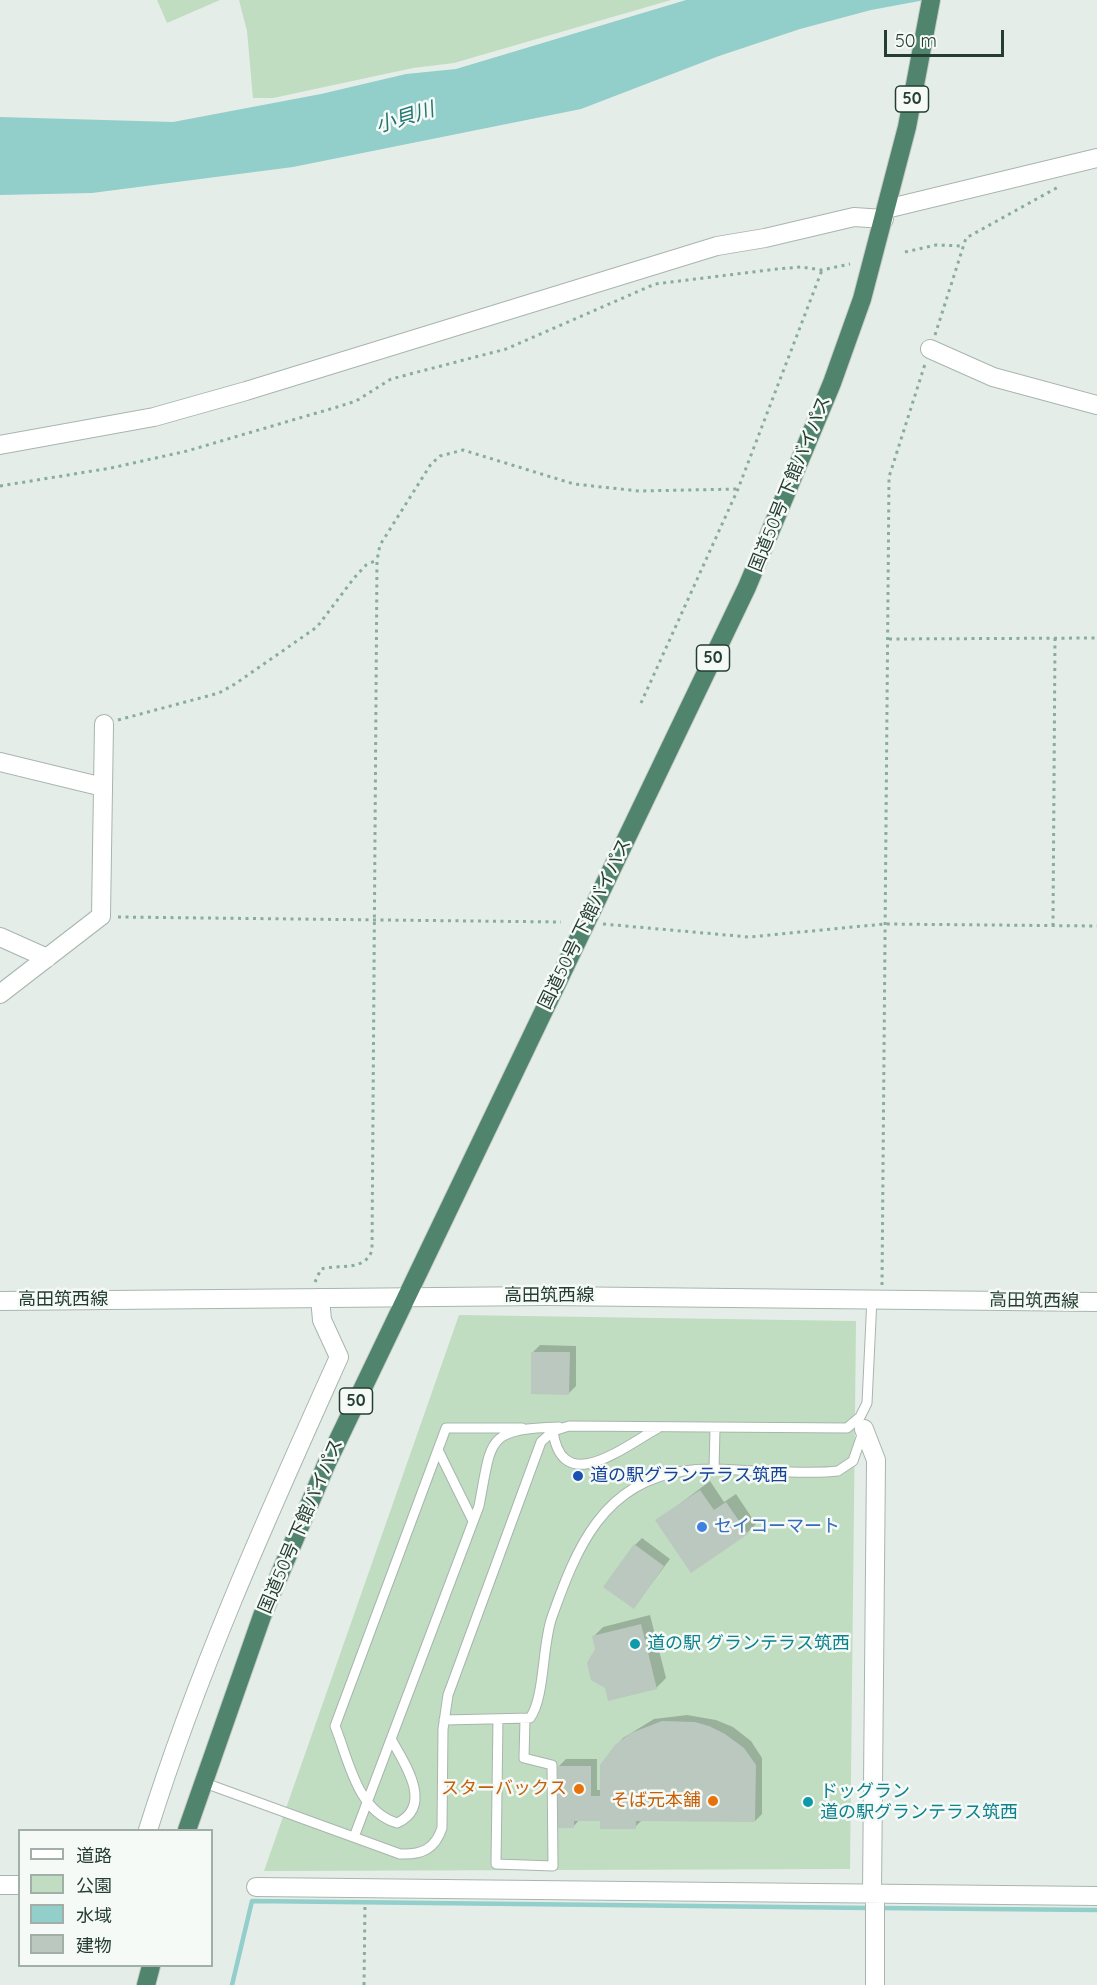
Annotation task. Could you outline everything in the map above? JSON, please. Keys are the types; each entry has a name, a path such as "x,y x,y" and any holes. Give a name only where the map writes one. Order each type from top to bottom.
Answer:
{"highway":[{"name":"国道50号 下館バイパス","path":"187,1829 262,1616 294,1538 405,1298 747,587 832,383 862,299 886,208 909,116 931,0"},
{"path":"146,1985 150,1967"}],"street":[{"path":"0,445 99,429 189,407 717,246 765,238 1097,158"},
{"path":"930,349 993,377 1097,405"},
{"path":"0,994 101,916 104,724"},
{"path":"0,762 103,787"},
{"path":"0,937 47,958"},
{"path":"148,1829 194,1695 241,1576 339,1357 322,1320 317,1298"},
{"name":"高田筑西線","path":"0,1301 317,1298 877,1298 1097,1302"},
{"path":"864,1429 876,1460 875,1985"},
{"path":"0,1885 18,1886"},
{"path":"256,1887 874,1900 1097,1896"}],"lane":[{"path":"444,1720 531,1718 537,1704 545,1639 580,1545 598,1519 620,1497 654,1478 684,1471 838,1471 853,1461 864,1429 877,1298"},
{"path":"391,1739 410,1776 416,1794 416,1807 407,1818 397,1823 383,1819 366,1804 334,1726 446,1428 569,1426 715,1429 847,1428 860,1417 867,1403"},
{"path":"202,1782 406,1854 422,1853 437,1842 442,1828 444,1720 448,1695 536,1451 541,1442 553,1431 569,1426"},
{"path":"354,1837 479,1506 487,1457 492,1445 501,1436 522,1428"},
{"path":"553,1431 555,1445 565,1461 576,1466 592,1464 658,1428"},
{"path":"714,1470 715,1429"},
{"path":"438,1450 473,1521"},
{"path":"498,1719 496,1864 554,1866 552,1765 524,1758 525,1719"}],"path":[{"path":"877,1298 889,477 966,238 1088,174"},
{"path":"905,252 936,245 963,246"},
{"path":"0,486 111,468 187,451 337,407 356,401 391,379 506,349 656,284 777,269 801,267 822,270 850,264"},
{"path":"641,703 738,489 822,270"},
{"path":"317,1298 315,1280 321,1269 334,1265 360,1265 369,1258 372,1250 377,560 380,545 431,464 449,452 473,451 546,477 593,487 639,491 738,489"},
{"path":"104,724 219,693 235,684 317,627 354,578 366,565 377,560"},
{"path":"1053,926 1055,638"},
{"path":"888,639 1097,638"},
{"path":"101,916 561,922"},
{"path":"603,924 643,925 748,938 884,924 1097,926"},
{"path":"364,1985 365,1907"}],"green space":[{"path":"157,0 220,0 167,23"},
{"path":"239,0 671,0 454,63 413,68 273,98 253,98 247,31"},
{"path":"459,1315 856,1321 850,1869 264,1871"}],"water":[{"name":"小貝川","path":"686,0 925,0 871,10 800,29 719,56 581,109 293,167 92,193 0,195 0,117 173,122 321,94 406,74 456,69"}],"building":[{"path":"531,1352 570,1352 569,1395 531,1394"},
{"name":"セイコーマート","path":"700,1490 714,1510 726,1502 748,1534 691,1573 655,1520"},
{"path":"634,1544 664,1566 634,1609 603,1587"},
{"path":"641,1624 657,1689 608,1701 605,1688 591,1680 587,1663 595,1649 592,1636"},
{"path":"662,1721 695,1722 709,1726 744,1748 756,1765 755,1822 636,1821 636,1829 600,1829 600,1821 574,1821 574,1828 557,1828 558,1766 591,1766 591,1796 600,1796 600,1765 615,1745 631,1733"}],"waterway":[{"path":"232,1985 252,1901 871,1908"},
{"path":"879,1908 1097,1910"}],"place":[{"name":"道の駅グランテラス筑西","path":"578,1476"},
{"name":"セイコーマート","path":"702,1527"},
{"name":"道の駅 グランテラス筑西","path":"635,1644"},
{"name":"スターバックス","path":"579,1789"},
{"name":"そば元本舗","path":"713,1801"},
{"name":"ドッグラン 道の駅グランテラス筑西","path":"808,1802"}]}
